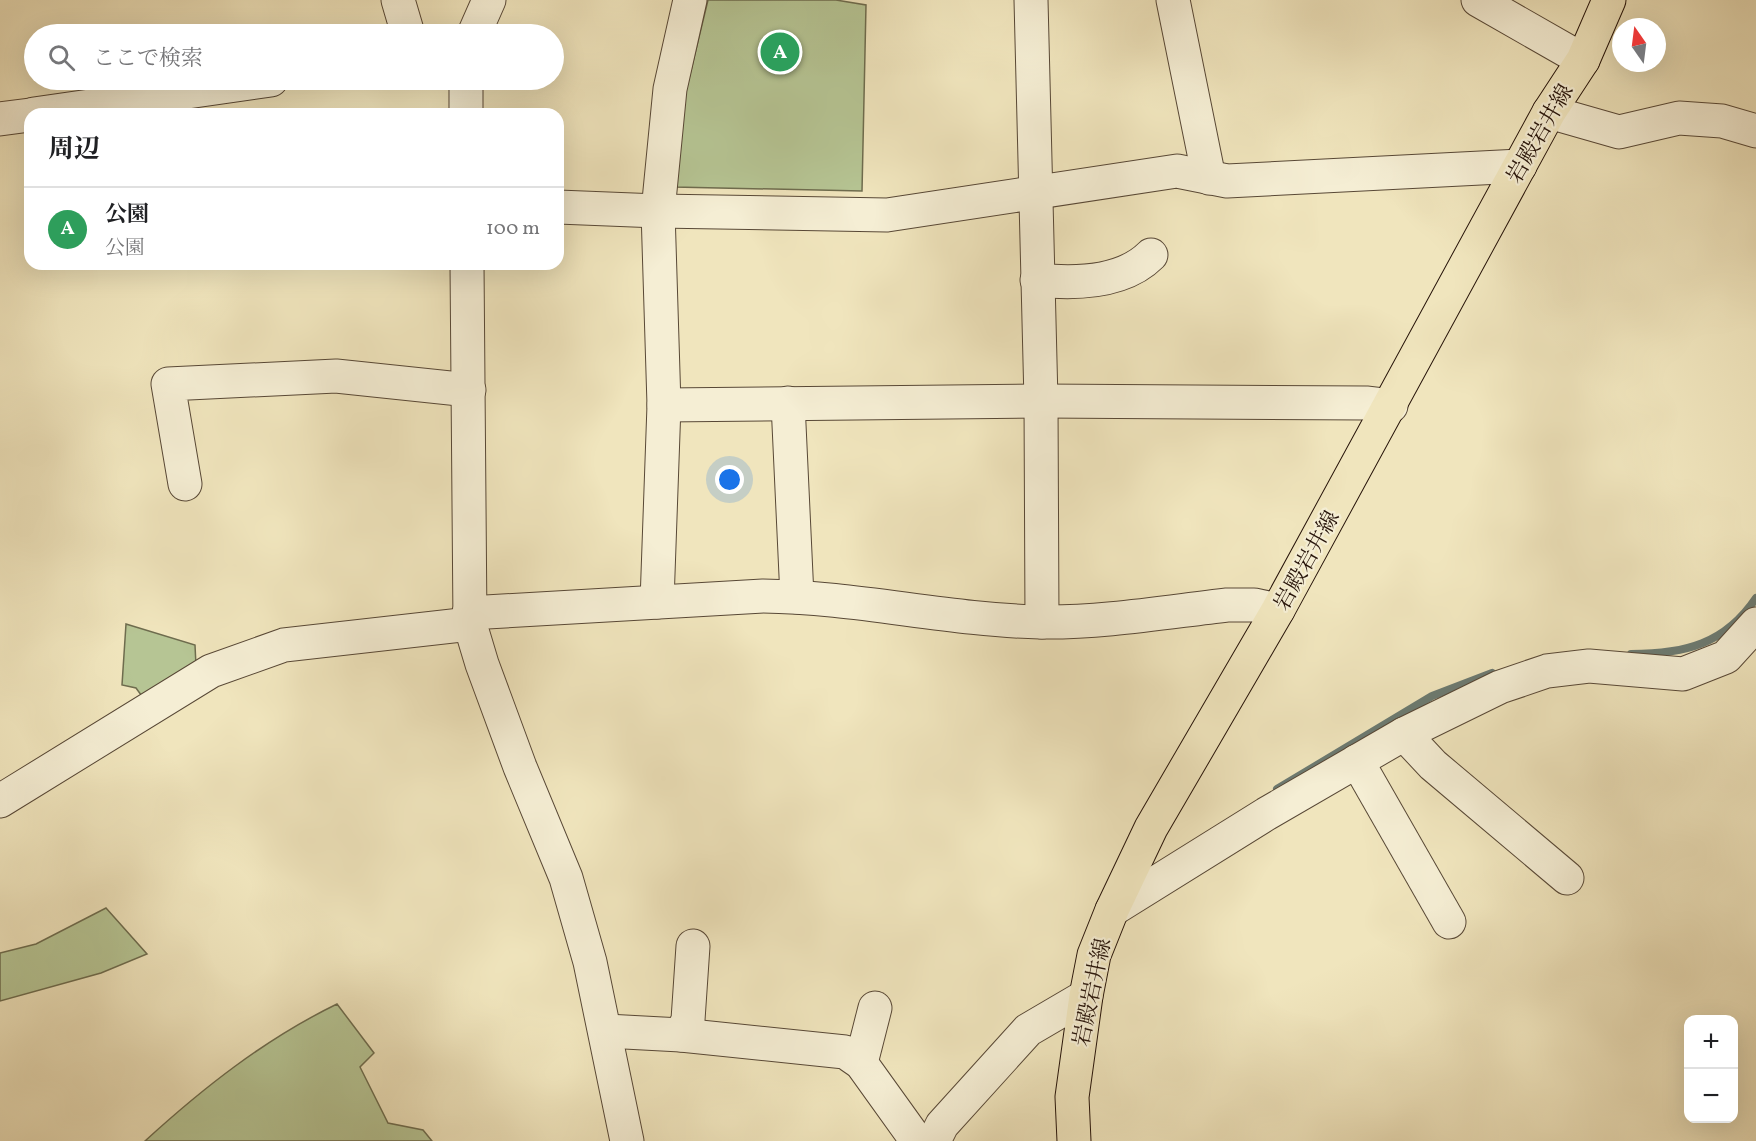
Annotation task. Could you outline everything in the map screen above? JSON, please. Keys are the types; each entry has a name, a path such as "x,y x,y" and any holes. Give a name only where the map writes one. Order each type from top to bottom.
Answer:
{"main road":[{"name":"岩殿岩井線","path":"1074,1141 1072,1097 1086,996 1094,955 1112,910 1151,828 1278,610 1549,112 1583,60 1609,0"}],"street":[{"path":"398,0 405,24"},
{"path":"478,24 489,0"},
{"path":"657,602 664,405 658,212 670,89 690,0"},
{"path":"1031,0 1041,401 1042,622"},
{"path":"1173,0 1209,178"},
{"path":"1478,0 1583,60"},
{"path":"74,108 201,90"},
{"path":"466,90 466,108"},
{"path":"1549,112 1619,132 1679,118 1722,121 1756,131"},
{"path":"0,119 24,115"},
{"path":"564,207 658,212 887,215 1177,171 1227,182 1520,166"},
{"path":"1037,280 1067,283 1123,274 1141,265 1151,255"},
{"path":"467,270 470,618 482,664 520,766 566,878 606,1031 627,1141"},
{"path":"185,484 168,384 336,376 469,390"},
{"path":"664,405 1041,401 1354,403 1391,406"},
{"path":"788,403 797,597"},
{"path":"0,801 211,670 284,645 470,618 657,602 797,597 1042,622 1227,605 1254,605 1278,610"},
{"path":"1112,910 1357,761 1404,734 1500,687 1547,671 1589,666 1683,674 1726,657 1756,624"},
{"path":"1404,734 1433,765 1567,878"},
{"path":"1357,761 1449,922"},
{"path":"681,1035 688,1020 693,946"},
{"path":"934,1141 942,1125 1028,1030 1086,996"},
{"path":"861,1063 875,1008"},
{"path":"606,1031 681,1035 845,1052 861,1063 917,1141"}],"green space":[{"path":"708,0 836,0 866,5 862,191 674,187 684,99"},
{"path":"126,624 195,645 196,666 144,699 136,688 122,685"},
{"path":"106,908 147,954 101,973 0,1001 0,953 36,944"},
{"path":"337,1004 374,1053 360,1067 388,1123 423,1130 432,1141 145,1141 189,1102 236,1066 285,1033"}],"waterway":[{"path":"1631,654 1669,652 1702,643 1731,626 1756,598"},
{"path":"1277,789 1432,696 1492,673"}],"place":[{"name":"公園","path":"780,52"}]}
